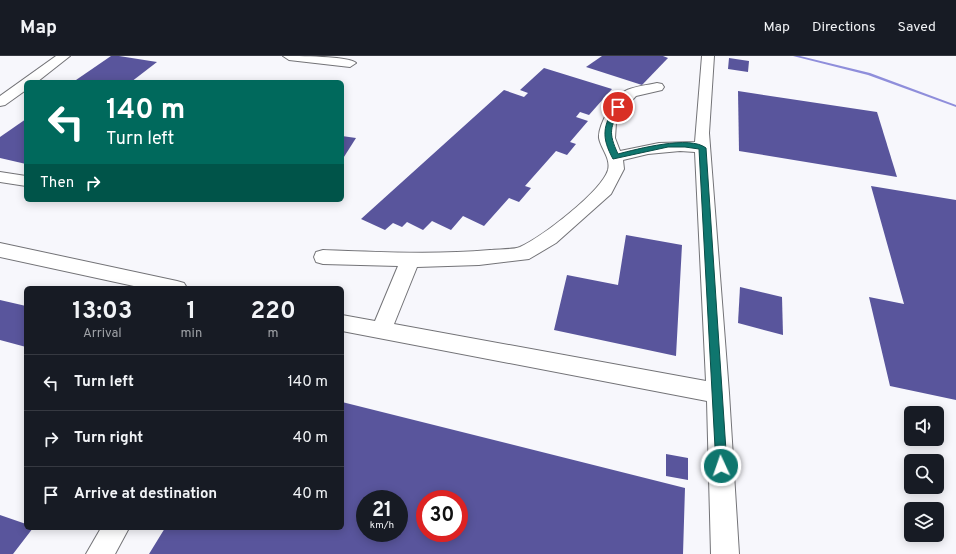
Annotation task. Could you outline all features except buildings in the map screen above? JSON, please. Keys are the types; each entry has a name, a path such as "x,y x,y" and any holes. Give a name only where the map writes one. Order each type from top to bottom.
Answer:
{"street":[{"path":"31,80 64,56"},
{"path":"289,56 350,63"},
{"path":"708,56 702,133 718,393 725,554"},
{"path":"0,102 24,85"},
{"path":"323,257 410,260 479,258 522,254 550,238 605,190 616,169 615,157 607,138 609,123 618,107 630,93 657,87"},
{"path":"615,157 668,145 685,145 703,148"},
{"path":"0,177 24,181"},
{"path":"0,250 168,286"},
{"path":"381,330 410,260"},
{"path":"344,322 718,393"},
{"path":"100,554 115,530"}],"waterway":[{"path":"795,56 869,74 956,106"}],"route":[{"path":"618,107 609,123 607,138 615,157 668,145 685,145 703,148 721,466"}]}
